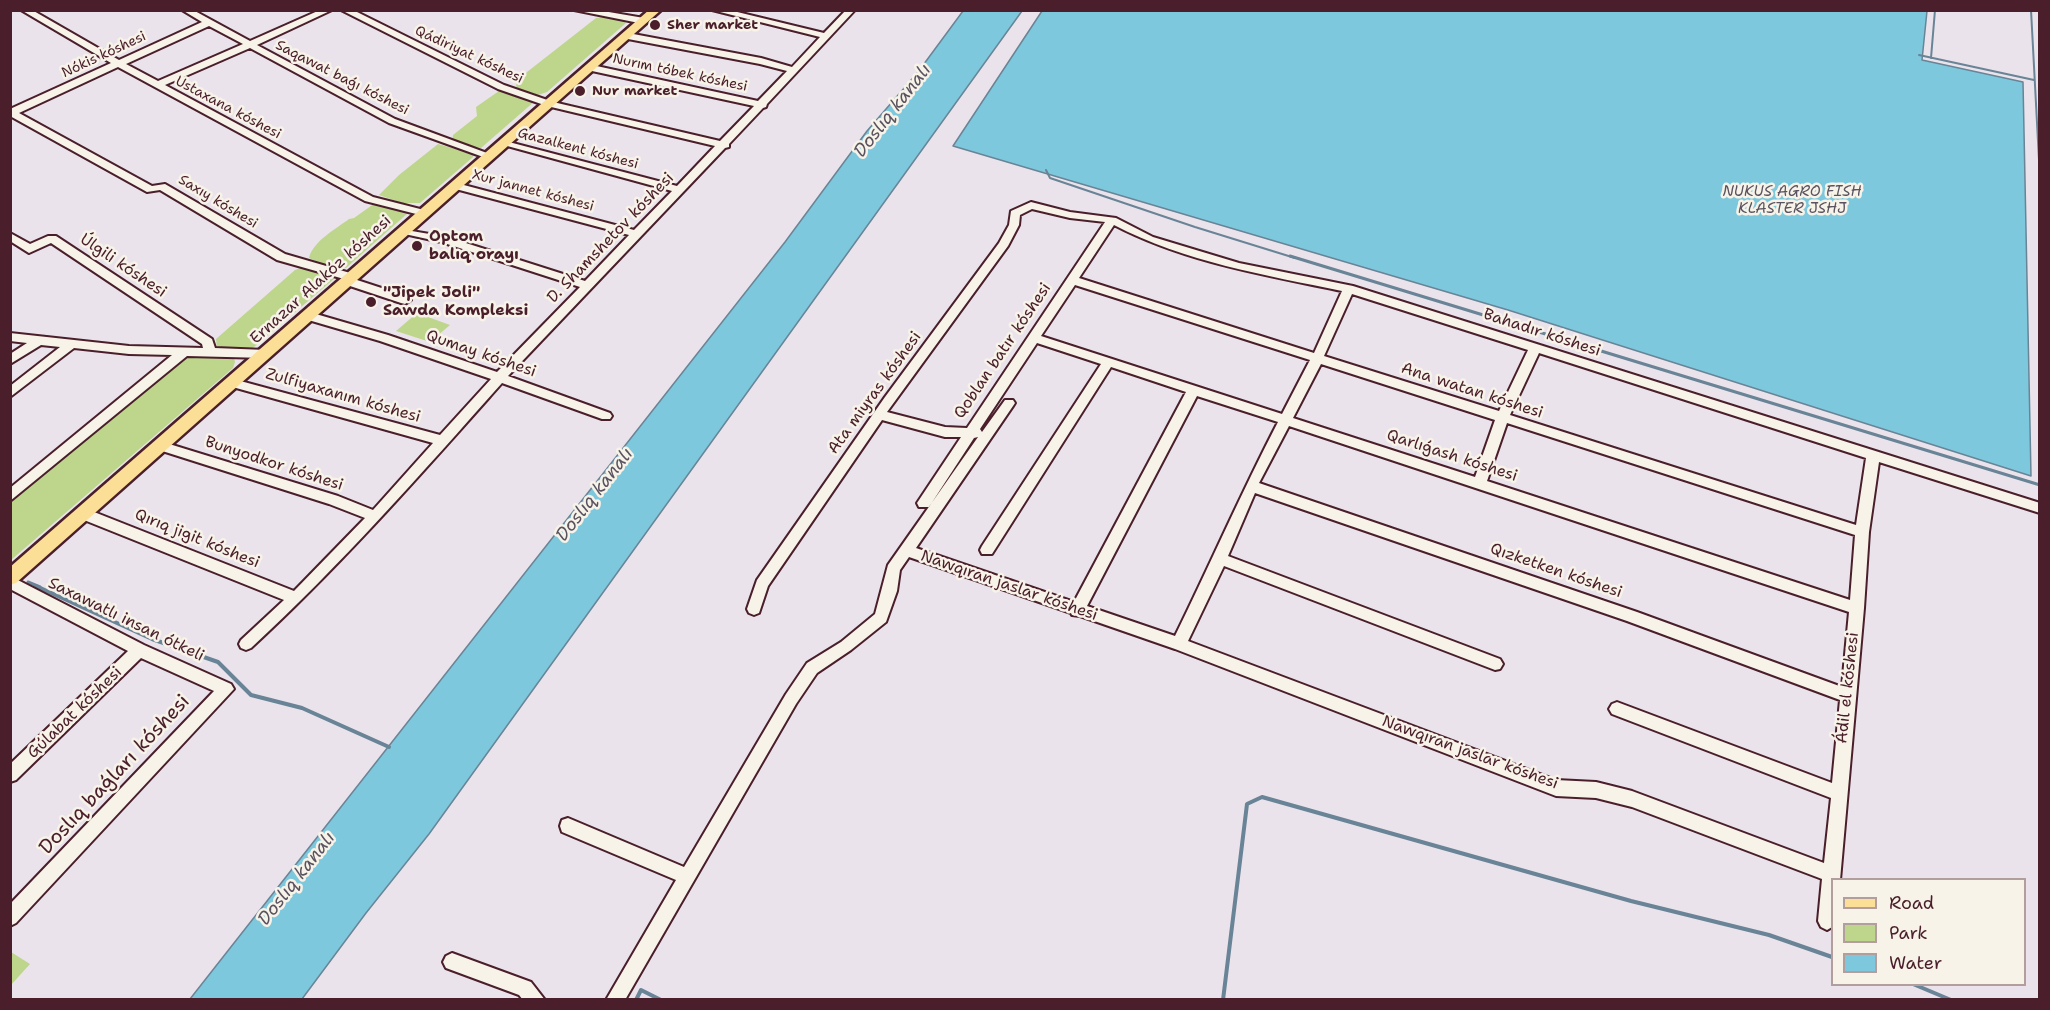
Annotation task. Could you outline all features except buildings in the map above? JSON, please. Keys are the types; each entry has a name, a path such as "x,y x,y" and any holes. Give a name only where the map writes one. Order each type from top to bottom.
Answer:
{"main road":[{"name":"Ernazar Alakóz kóshesi","path":"10,580 656,10"}],"street":[{"name":"Ustaxana kóshesi","path":"25,10 158,86 369,199 424,213"},
{"name":"Saqawat baǵı kóshesi","path":"186,10 393,121 490,156"},
{"path":"158,86 328,10"},
{"name":"Qádiriyat kóshesi","path":"345,10 501,87 550,104 725,145"},
{"path":"578,10 644,21"},
{"path":"716,10 825,36"},
{"name":"D. Shamshetov kóshesi","path":"246,644 296,598 375,516 501,376 725,145 850,10"},
{"name":"Nókis kóshesi","path":"11,113 210,22"},
{"path":"628,36 740,57 793,70"},
{"name":"Nurım tóbek kóshesi","path":"592,68 763,105"},
{"name":"Saxıy kóshesi","path":"11,113 151,190 161,186 281,257 405,300"},
{"name":"Gazalkent kóshesi","path":"505,144 679,190"},
{"name":"Xur jannet kóshesi","path":"456,186 637,234"},
{"name":"Bahadır kóshesi","path":"1031,205 1070,215 1112,220 1149,239 1201,256 1349,289 2040,508"},
{"name":"Ata miyras kóshesi","path":"754,609 762,584 879,415 1004,244 1014,225 1015,213 1031,205"},
{"name":"Qoblan batır kóshesi","path":"924,502 1112,220"},
{"path":"404,231 443,240 589,286"},
{"name":"Úlgili kóshesi","path":"10,236 29,249 52,238 208,342 209,351"},
{"name":"Ana watan kóshesi","path":"1073,280 1862,532"},
{"path":"1179,644 1220,559 1251,486 1284,418 1317,359 1349,289"},
{"name":"Qumay kóshesi","path":"309,316 501,376 606,416"},
{"path":"10,337 129,350 266,354"},
{"name":"Qarlıǵash kóshesi","path":"1035,338 1857,608"},
{"path":"10,360 38,341"},
{"path":"10,393 70,345"},
{"path":"1480,483 1502,418 1535,349"},
{"path":"10,496 185,351"},
{"path":"987,550 1108,361"},
{"name":"Zulfiyaxanım kóshesi","path":"233,383 443,441"},
{"path":"1077,611 1194,389"},
{"name":"Qoblan batır kóshesi","path":"688,877 785,709 812,668 846,646 881,618 890,591 893,569 1009,404"},
{"path":"879,415 945,432 987,434"},
{"name":"Bunyodkor kóshesi","path":"161,446 333,500 375,516"},
{"name":"Ádil el kóshesi","path":"1827,921 1857,608 1862,532 1873,456"},
{"name":"Qızketken kóshesi","path":"1251,486 1632,616 1847,696"},
{"name":"Qırıq jigit kóshesi","path":"84,514 296,598"},
{"name":"Nawqıran jaslar kóshesi","path":"906,550 1077,611 1179,644 1556,788 1596,790 1632,799 1831,874"},
{"path":"1220,559 1495,664"},
{"name":"Saxawatlı insan ótkeli","path":"10,580 139,650 226,689"},
{"name":"Gúlabat kóshesi","path":"10,775 139,650"},
{"name":"Doslıq baǵları kóshesi","path":"10,917 226,689"},
{"path":"1617,709 1838,793"},
{"path":"568,826 688,877 615,999"},
{"path":"452,962 525,988 536,999"}],"green space":[{"path":"596,18 619,19 626,23 547,92 538,95 517,88 516,85 527,72"},
{"path":"504,90 535,101 481,148 452,142 453,135 477,116 476,107"},
{"path":"438,144 473,154 473,157 420,203 402,203 379,195 399,175"},
{"path":"375,203 408,213 346,268 335,270 309,258 315,246 326,236"},
{"path":"305,266 334,275 335,278 253,348 217,349 216,339 295,270"},
{"path":"417,313 450,325 430,342 396,331"},
{"path":"184,356 234,358 235,362 233,368 11,560 10,503"},
{"path":"11,952 30,964 10,985"}],"water":[{"name":"Doslıq kanalı","path":"963,11 1022,11 429,834 302,999 190,999 785,242 867,131 918,72"},
{"name":"NUKUS AGRO FISH KLASTER JSHJ","path":"1042,11 1927,11 1922,60 2023,82 2031,476 1508,310 953,146"}],"waterway":[{"path":"1931,58 1935,10"},
{"path":"2031,10 2040,179"},
{"path":"1919,55 1931,58"},
{"path":"1931,58 2034,80"},
{"path":"1046,170 1050,178 1295,258"},
{"path":"1290,256 2040,485"},
{"path":"28,582 40,587"},
{"path":"36,586 152,639 218,662 251,695 302,708 389,747"},
{"path":"1223,1000 1247,804 1262,797 1631,901 1769,935 1831,957"},
{"path":"1918,986 1951,1000"},
{"path":"636,1000 641,990 661,1000"}],"place":[{"name":"Sher market","path":"655,25"},
{"name":"Nur market","path":"580,91"},
{"name":"Optom balıq orayı","path":"417,246"},
{"name":"\"Jipek Joli\" Sawda Kompleksi","path":"371,302"}]}
